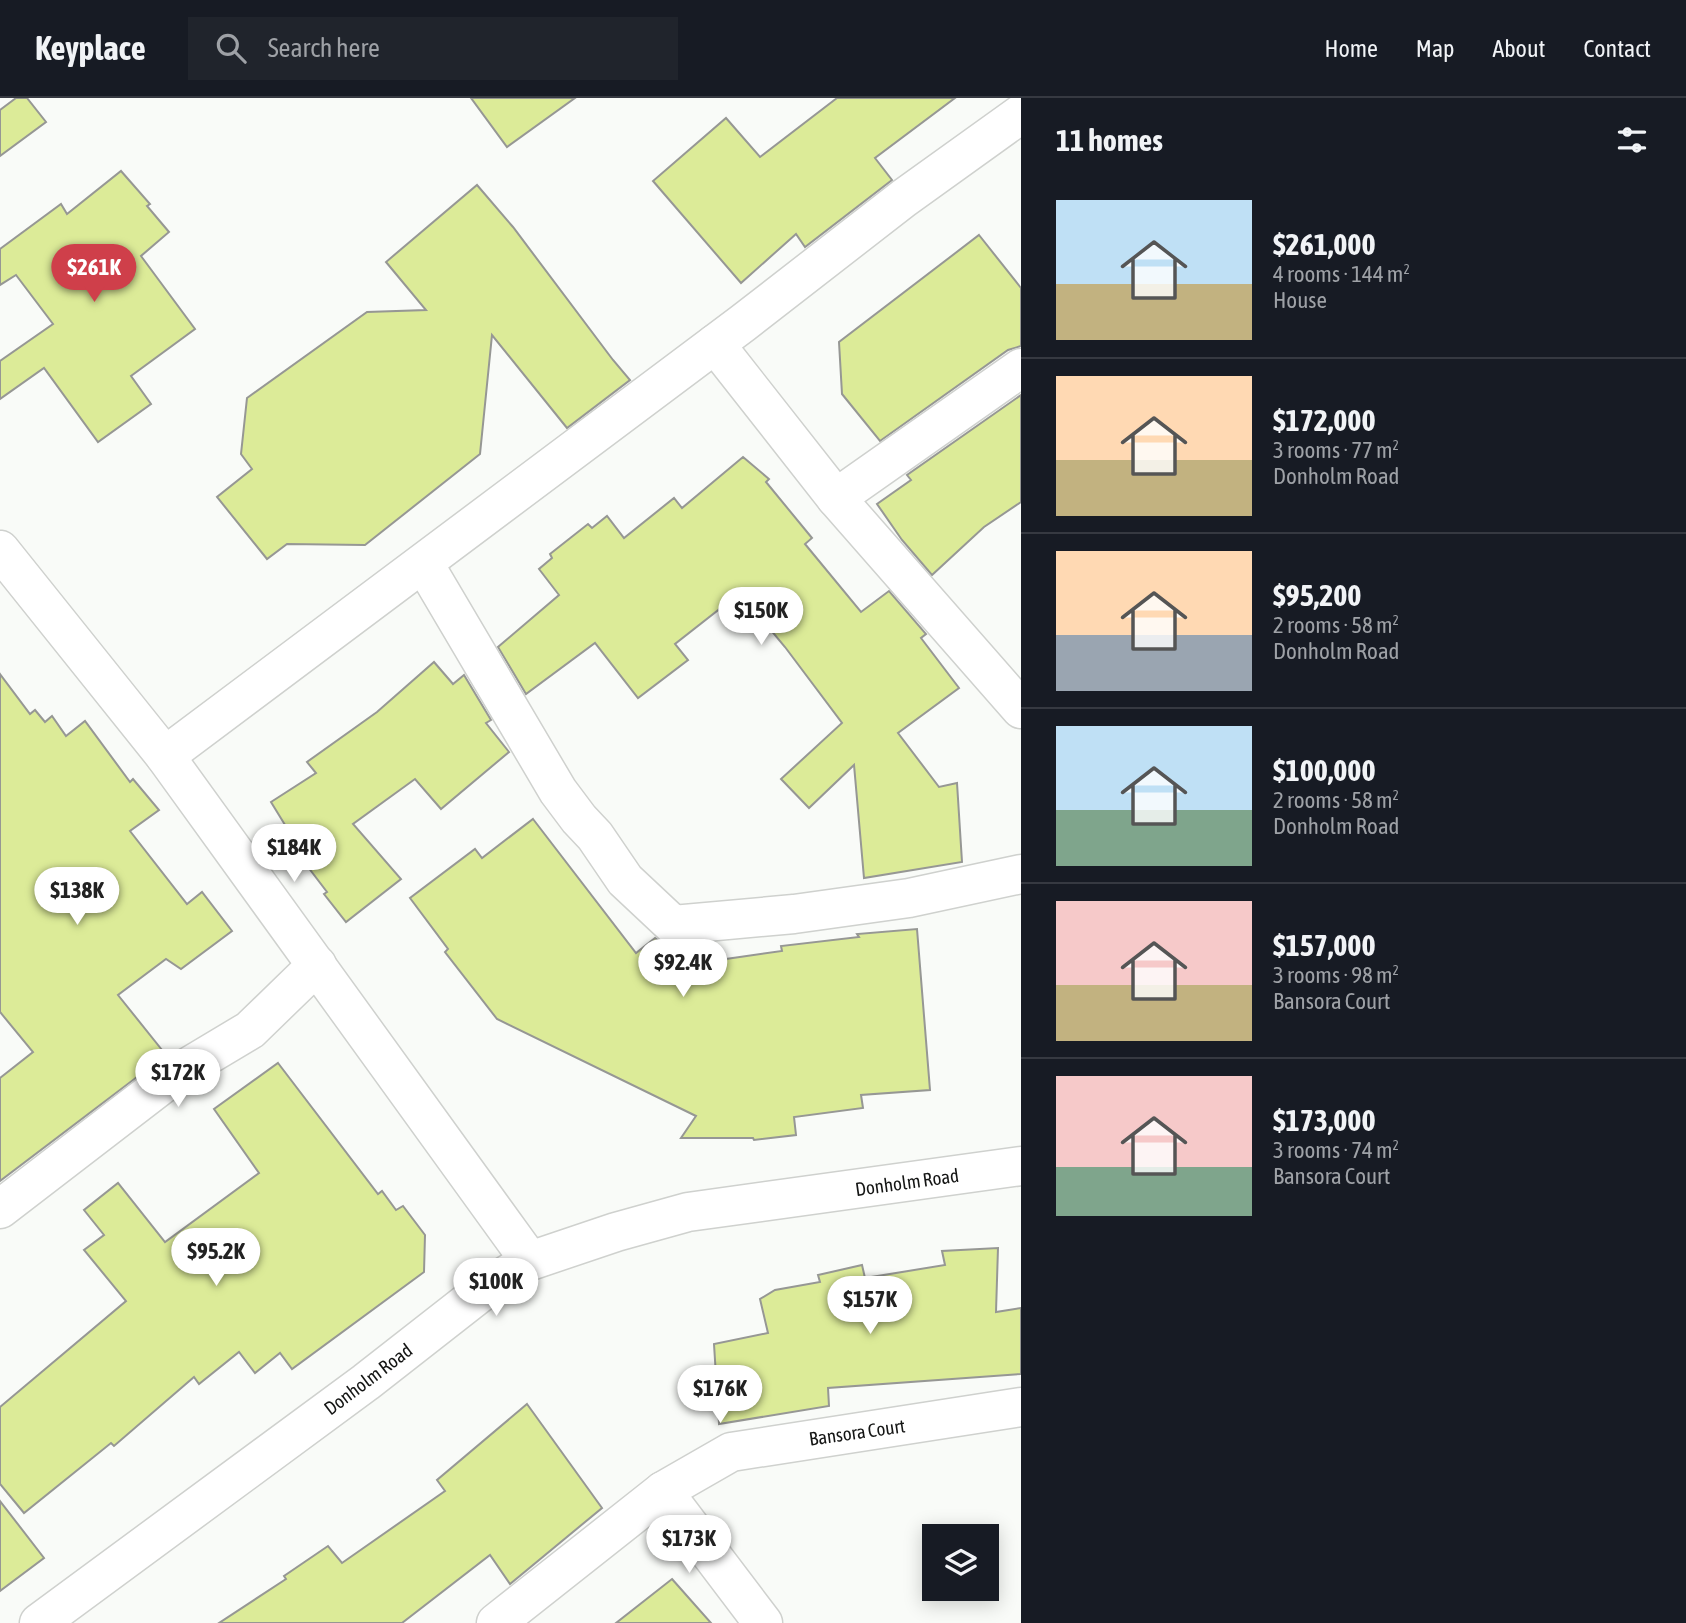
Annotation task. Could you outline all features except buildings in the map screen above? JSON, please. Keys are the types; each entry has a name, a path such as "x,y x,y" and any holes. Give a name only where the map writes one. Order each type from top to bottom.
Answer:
{"street":[{"path":"165,756 424,564 904,198 1021,114"},
{"path":"715,344 836,498 1021,709"},
{"path":"836,498 1021,368"},
{"path":"0,550 165,756 530,1261"},
{"path":"424,564 558,791 595,836 625,880 673,925 794,915 909,898 1021,874"},
{"path":"0,1209 173,1076 250,1030 317,965"},
{"name":"Donholm Road","path":"39,1623 366,1382 490,1285 530,1261 615,1232 688,1212 1021,1166"},
{"name":"Bansora Court","path":"496,1623 663,1492 731,1452 1021,1407"},
{"path":"663,1492 763,1623"}]}
